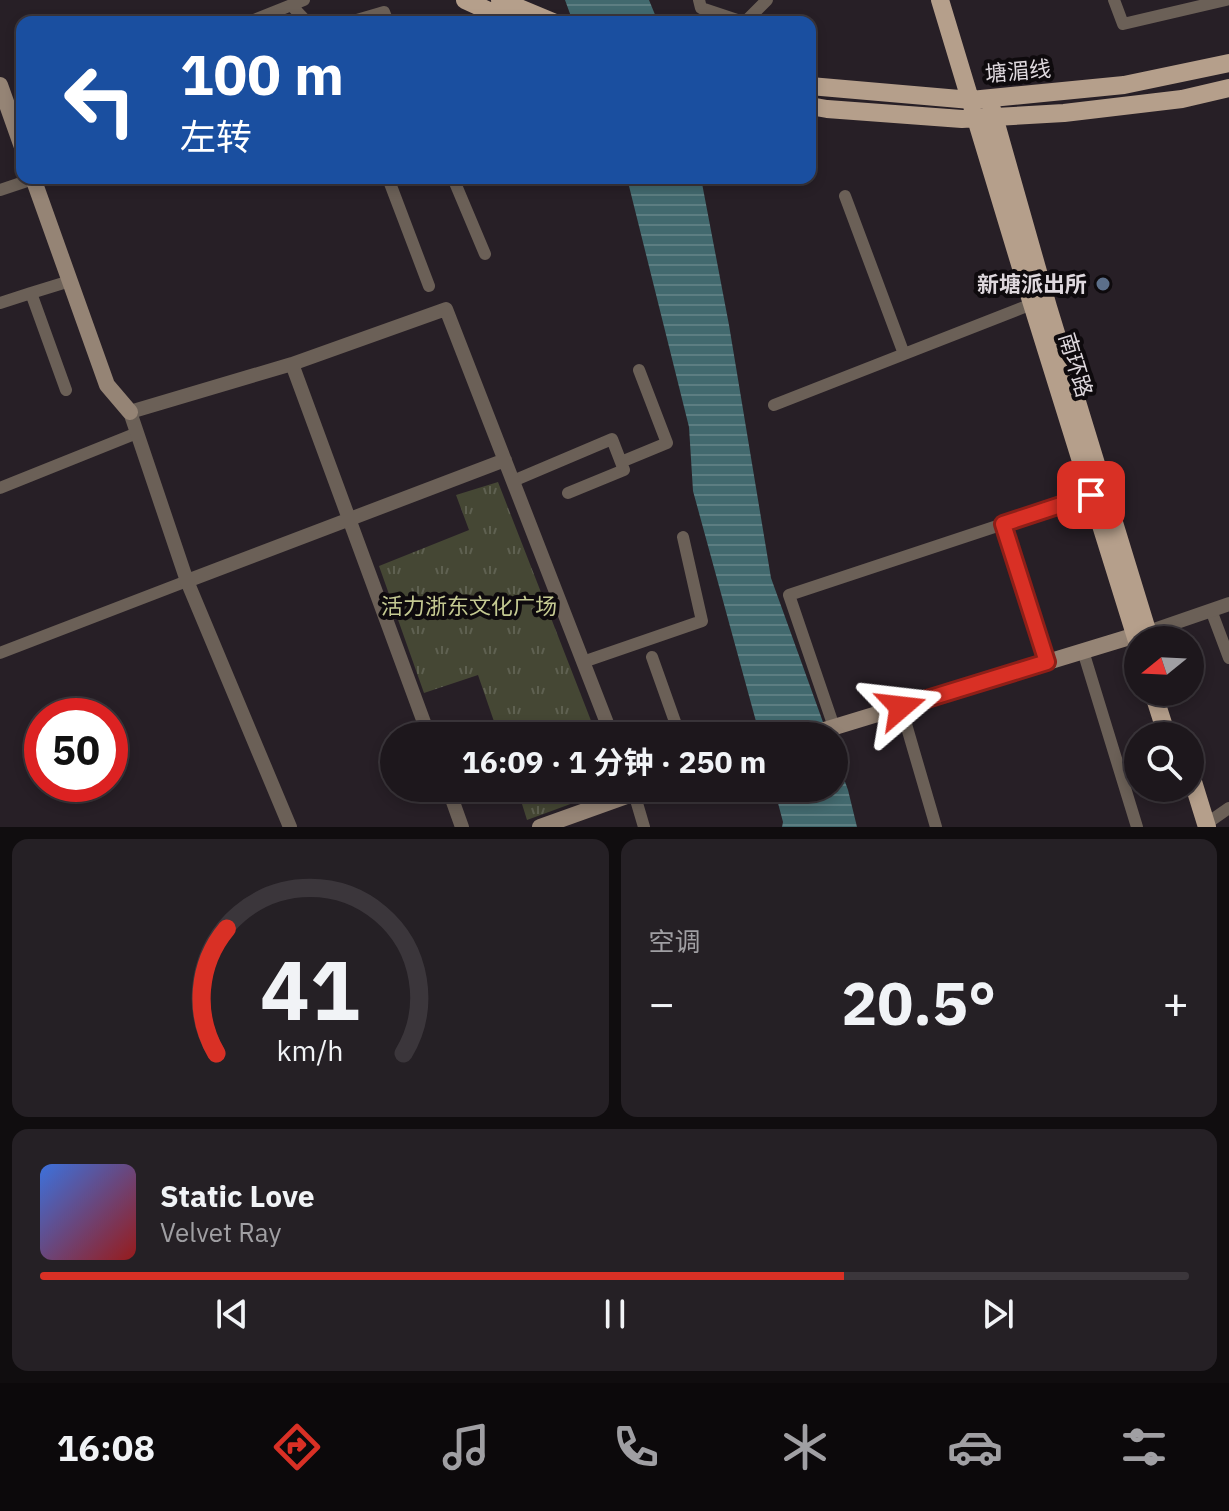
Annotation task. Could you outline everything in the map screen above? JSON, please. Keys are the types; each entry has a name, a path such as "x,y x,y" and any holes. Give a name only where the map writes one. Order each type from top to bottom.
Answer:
{"main road":[{"path":"465,0 500,16"},
{"path":"500,0 538,16"},
{"path":"940,0 983,108"},
{"name":"塘湄线","path":"816,87 983,108 1124,85 1229,63"},
{"path":"0,85 10,113"},
{"path":"816,107 947,118 983,108 1064,113 1182,99 1229,88"},
{"name":"南环路","path":"983,108 1032,304 1091,495 1139,626"},
{"name":"南环路","path":"983,108 1048,307 1140,626"},
{"path":"35,184 107,385 130,412"},
{"path":"848,723 1083,651 1124,642"},
{"path":"543,827 607,802"},
{"path":"1190,802 1203,826"},
{"path":"1197,802 1203,826"}],"street":[{"path":"264,16 304,0"},
{"path":"699,0 701,8 726,16"},
{"path":"750,16 767,0"},
{"path":"1114,0 1123,24 1226,0"},
{"path":"291,5 301,16"},
{"path":"390,184 429,286"},
{"path":"456,184 485,254"},
{"path":"845,196 904,354"},
{"path":"0,303 70,281"},
{"path":"31,293 66,390"},
{"path":"774,405 1032,304"},
{"path":"290,827 187,581 130,412 292,364 446,309 607,722"},
{"path":"292,364 424,722"},
{"path":"621,462 667,443 639,370"},
{"path":"0,488 137,433"},
{"path":"513,481 612,439 624,470 568,493"},
{"path":"0,653 505,460"},
{"path":"832,722 789,595 1091,495"},
{"path":"1003,524 1047,662"},
{"path":"583,662 702,621 683,537"},
{"path":"1172,626 1229,604"},
{"path":"1211,610 1229,658"},
{"path":"1083,651 1137,827"},
{"path":"652,657 675,722"},
{"path":"901,707 936,827"},
{"path":"453,802 462,827"},
{"path":"640,802 644,827"},
{"path":"1203,826 1229,808"}],"green space":[{"name":"活力浙东文化广场","path":"498,482 592,722 494,722 478,675 424,693 379,566 469,530 456,495"},
{"path":"521,802 576,802 527,820"}],"water":[{"path":"565,0 649,0 656,16 571,16"},
{"path":"628,184 702,184 771,578 823,722 756,722 693,491 689,427"},
{"path":"848,790 857,827 782,827 778,802 848,802"}],"place":[{"name":"新塘派出所","path":"1103,284"}],"route":[{"path":"901,707 1047,662 1003,524 1091,495"}]}
